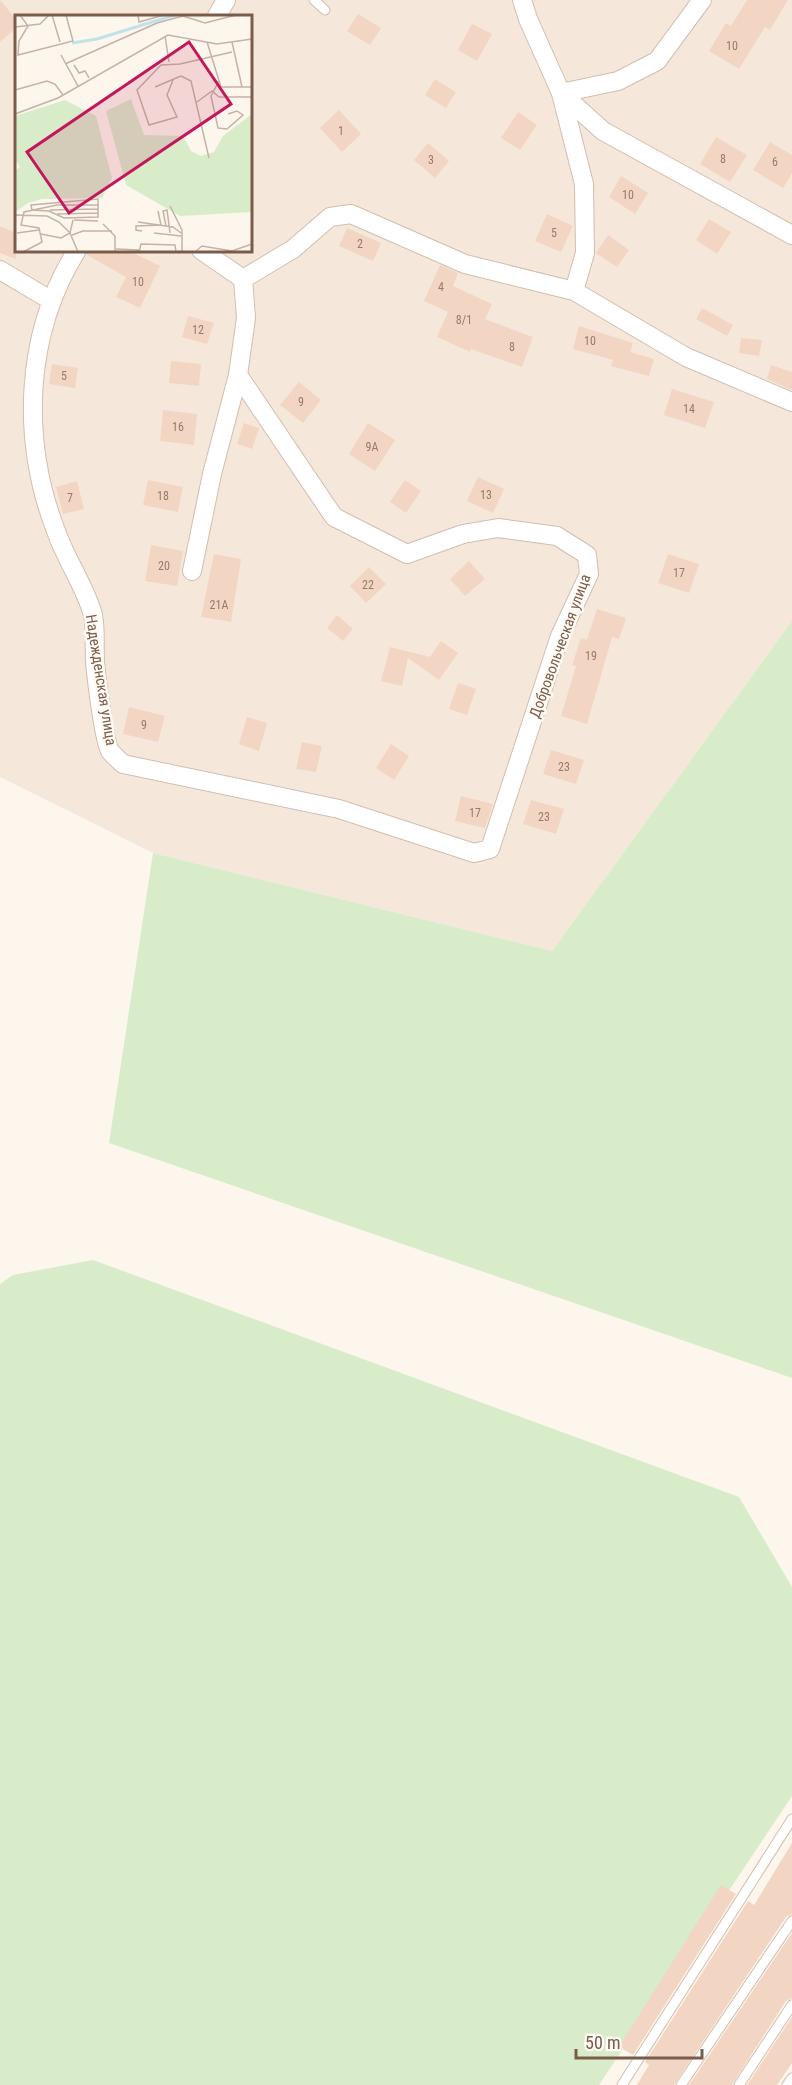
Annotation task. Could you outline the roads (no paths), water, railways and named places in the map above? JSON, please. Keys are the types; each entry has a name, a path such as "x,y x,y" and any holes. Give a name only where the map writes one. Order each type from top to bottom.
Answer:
{"street":[{"path":"218,15 226,0"},
{"path":"522,0 528,19 561,93 584,184 585,253 574,291"},
{"path":"561,93 618,81 657,62 702,0"},
{"path":"561,93 603,131 792,235"},
{"path":"243,279 292,249 330,217 351,214 465,264 574,291 686,357 792,402"},
{"name":"Надежденская улица","path":"76,252 52,301 39,342 32,384 35,458 44,500 93,616 95,663 109,750 123,764 339,809 474,853 490,849"},
{"path":"204,252 243,279"},
{"path":"0,270 52,301"},
{"path":"192,572 212,474 238,375 246,318 243,279"},
{"name":"Добровольческая улица","path":"238,375 334,517 407,554 463,534 498,528 557,536 587,555 589,574 560,636 490,849"}],"lane":[{"path":"314,0 325,10"},
{"path":"622,2085 792,1819"},
{"path":"681,2085 792,1921"},
{"path":"740,2085 792,2006"},
{"path":"787,2085 792,2078"}]}
